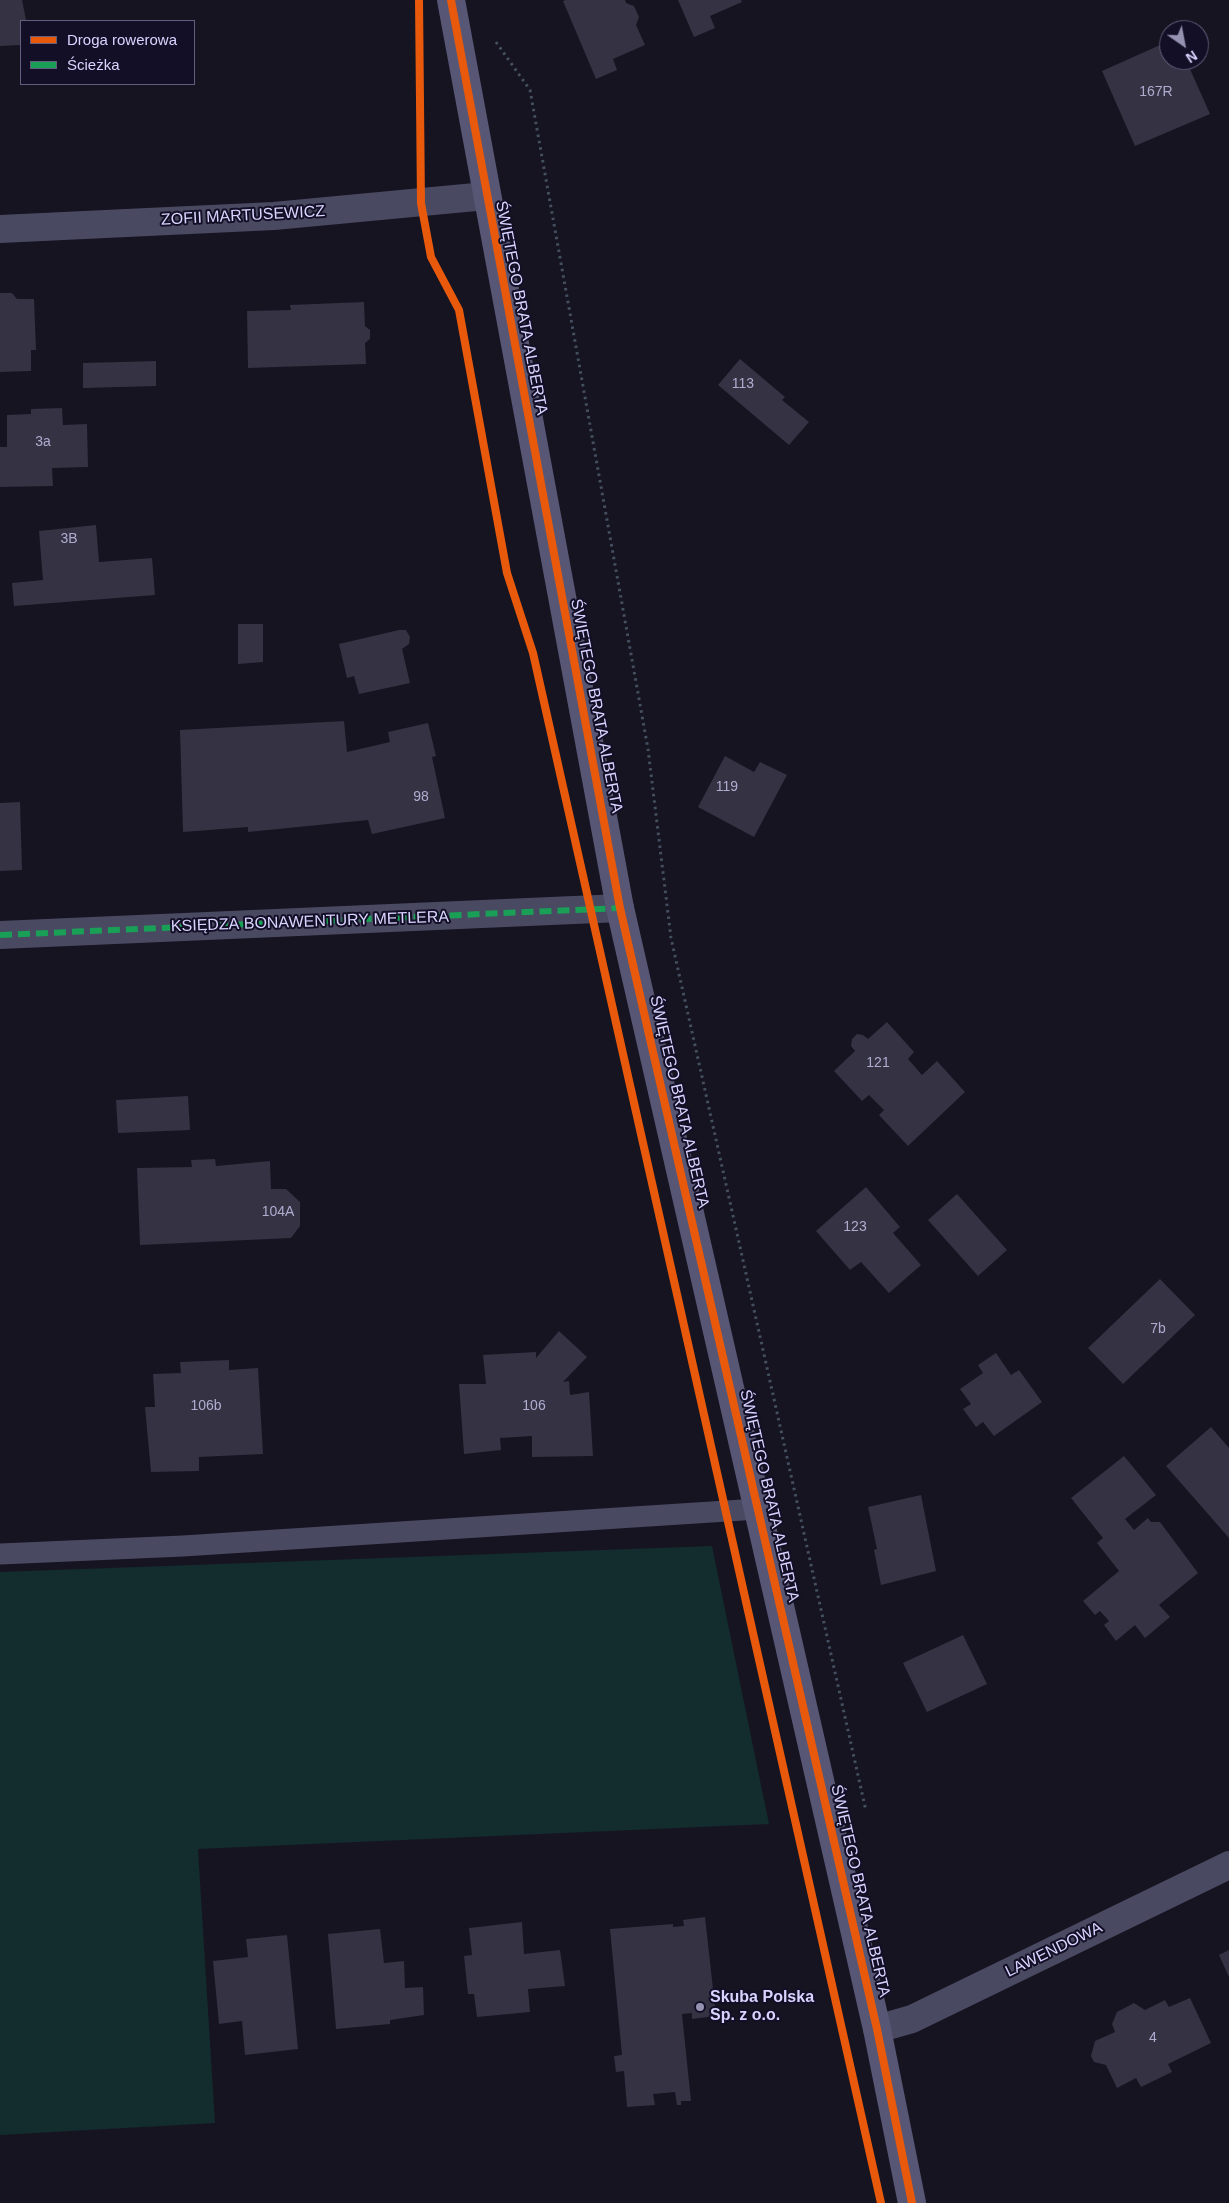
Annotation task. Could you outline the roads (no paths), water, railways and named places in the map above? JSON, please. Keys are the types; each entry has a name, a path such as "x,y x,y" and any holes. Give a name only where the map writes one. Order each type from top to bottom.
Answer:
{"street":[{"name":"ŚWIĘTEGO BRATA ALBERTA","path":"451,0 620,908 877,2029 912,2203"},
{"name":"ZOFII MARTUSEWICZ","path":"0,229 274,216 486,196"},
{"name":"KSIĘDZA BONAWENTURY METLERA","path":"0,935 620,908"},
{"name":"LAWENDOWA","path":"877,2029 912,2019 1229,1865"}],"lane":[{"path":"0,1554 183,1546 758,1509"}],"place":[{"name":"Skuba Polska Sp. z o.o.","path":"700,2007"}]}
